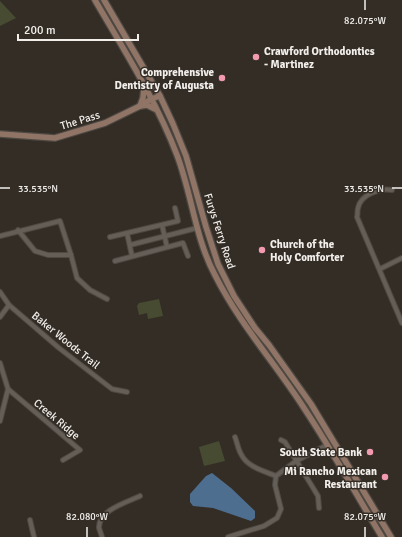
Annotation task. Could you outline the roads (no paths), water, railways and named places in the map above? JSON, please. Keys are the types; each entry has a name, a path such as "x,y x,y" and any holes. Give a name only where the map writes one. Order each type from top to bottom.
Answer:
{"main road":[{"name":"Furys Ferry Road","path":"95,0 166,127 178,157 197,228 214,274 227,299 248,331 304,408 382,537"},
{"name":"Furys Ferry Road","path":"104,0 160,96 186,156 206,227 222,272 234,296 311,404 391,537"},
{"path":"144,88 140,106 147,105 156,109"},
{"name":"The Pass","path":"0,134 55,138 105,123 151,99 160,96"}],"street":[{"path":"392,190 385,189 366,195 358,207 357,217 402,323"},
{"path":"110,237 178,222 175,208"},
{"path":"0,236 18,230 60,221 77,278 90,290 107,299"},
{"path":"162,225 167,247"},
{"path":"130,245 197,228"},
{"path":"18,230 35,251 48,255 71,255"},
{"path":"127,233 132,256"},
{"path":"115,261 183,243 188,256"},
{"path":"380,269 402,258"},
{"name":"Baker Woods Trail","path":"0,292 9,305 58,348 112,389 126,392"},
{"path":"0,317 9,305"},
{"path":"0,363 8,389 0,420"},
{"name":"Creek Ridge","path":"8,389 80,450 63,460"},
{"path":"235,436 242,456 248,463 276,476"},
{"path":"281,440 285,442 318,496 319,508"},
{"path":"228,537 264,526 277,518 281,509 275,485 276,476 296,461 326,445"},
{"path":"102,537 99,526 102,518 107,512 140,496"},
{"path":"30,520 34,537"}],"water":[{"path":"212,473 231,488 255,511 255,518 251,521 213,508 193,506 190,502 190,494 206,476"}],"place":[{"name":"Crawford Orthodontics - Martinez","path":"256,57"},
{"name":"Comprehensive Dentistry of Augusta","path":"222,78"},
{"name":"Church of the Holy Comforter","path":"262,250"},
{"name":"South State Bank","path":"370,452"},
{"name":"Mi Rancho Mexican Restaurant","path":"385,477"}]}
